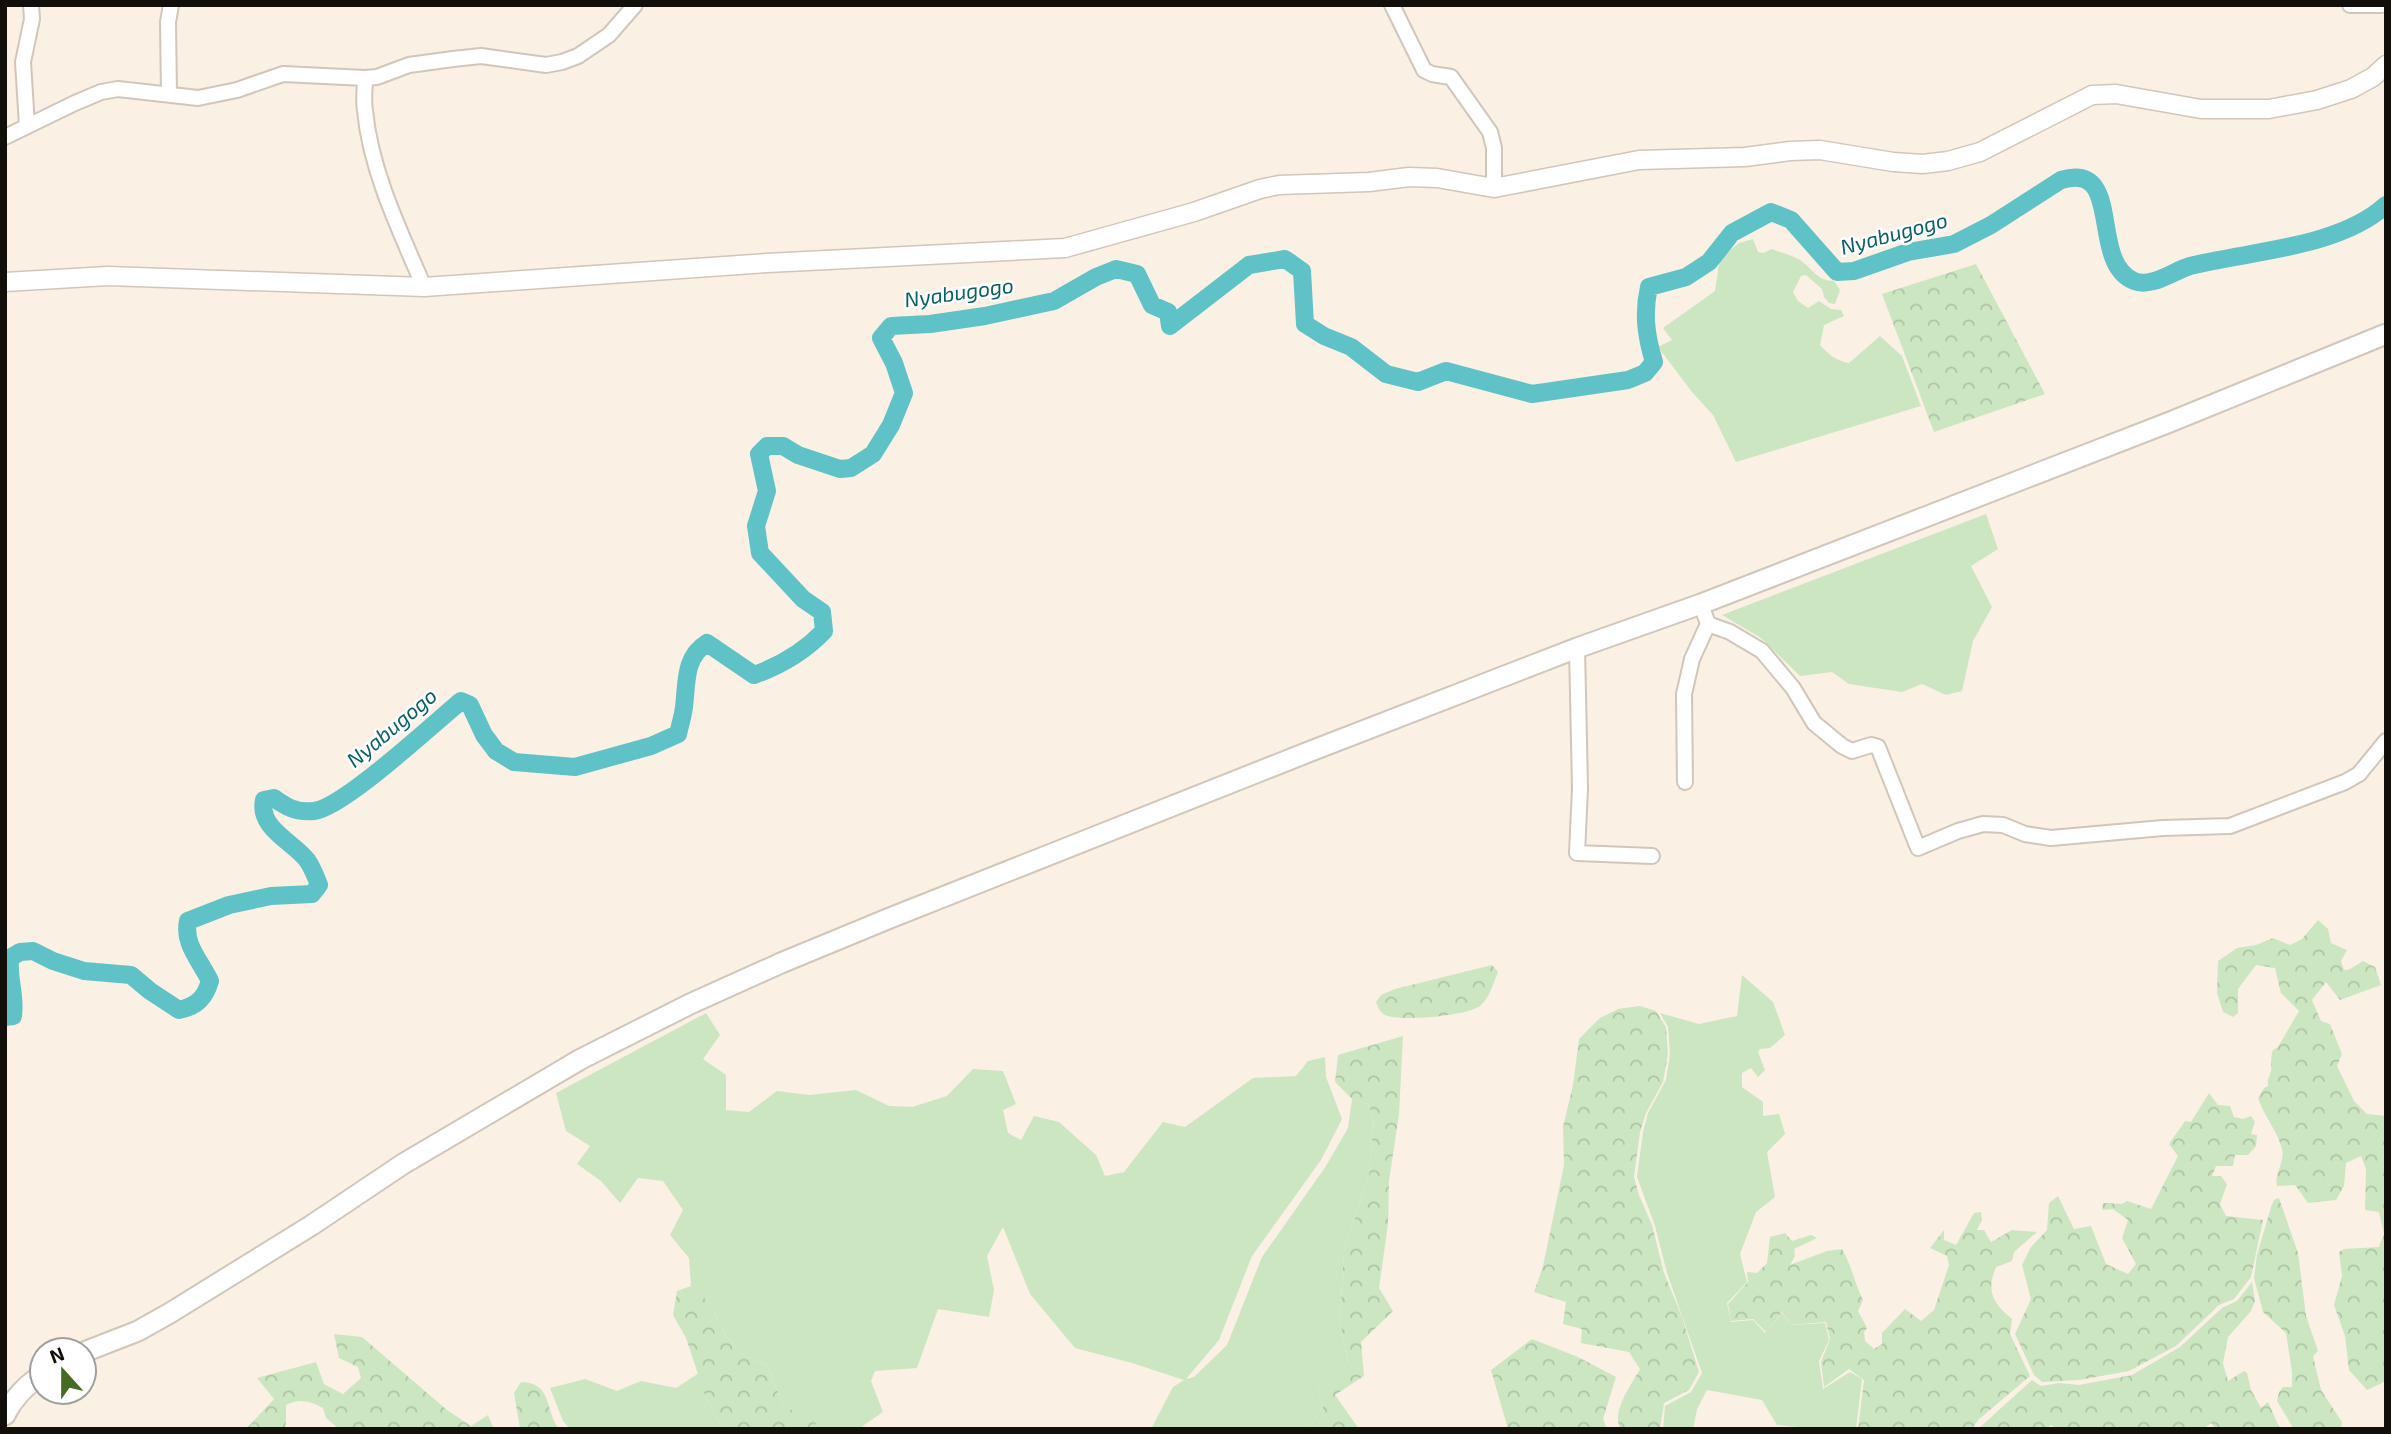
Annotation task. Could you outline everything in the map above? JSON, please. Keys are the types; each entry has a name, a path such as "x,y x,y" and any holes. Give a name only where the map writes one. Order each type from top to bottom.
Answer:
{"highway":[{"path":"98,1347 138,1331 170,1313 480,1117 581,1059 690,1004 890,918 1577,648 1701,604 2182,417 2386,334"},
{"path":"5,1415 9,1406 28,1384"}],"main road":[{"path":"5,282 108,276 424,287 767,263 1065,248 1279,185 1368,182 1409,177 1437,178 1494,188 1639,160 1745,157 1820,150 1893,162 1923,164 1948,161 1980,152 2092,95 2116,94 2202,109 2269,109 2340,93 2373,78 2386,65"}],"street":[{"path":"27,127 23,62 32,19 31,5"},
{"path":"169,94 168,22 171,5"},
{"path":"5,137 101,92 133,90 184,98 210,97 283,74 365,78 409,65 453,58 481,57 546,65 562,62 578,56 609,35 635,5"},
{"path":"1392,5 1424,70 1451,77 1490,132 1494,148 1494,188"},
{"path":"2350,5 2382,5"},
{"path":"365,78 364,110 371,145 390,209 424,287"},
{"path":"1685,782 1684,694 1692,659 1708,624 1701,604"},
{"path":"1708,624 1730,632 1762,651 1793,688 1814,723 1847,750 1852,751 1871,744 1878,747 1918,848 1983,824 2003,825 2025,834 2051,838 2163,828 2230,826 2345,782 2359,774 2386,741"},
{"path":"1577,648 1580,788 1577,853 1652,856"}],"green space":[{"path":"1753,239 1758,252 1772,249 1797,258 1819,277 1834,281 1840,290 1835,304 1829,303 1822,289 1806,275 1801,276 1793,292 1798,301 1808,308 1819,301 1831,309 1841,310 1844,316 1824,325 1820,345 1826,351 1836,359 1849,363 1880,336 1902,356 1921,406 1736,462 1713,415 1658,347 1672,340 1663,328 1715,291 1720,258 1739,243"},
{"path":"1976,264 2045,394 1934,432 1882,294"},
{"path":"1986,514 1998,549 1971,566 1992,607 1973,641 1962,691 1946,695 1922,684 1902,692 1849,684 1832,672 1800,676 1761,638 1722,615"},
{"path":"2318,920 2328,929 2331,943 2347,950 2341,961 2344,970 2363,961 2375,967 2381,985 2340,1000 2326,982 2312,1000 2321,1021 2330,1024 2342,1054 2337,1066 2354,1101 2367,1114 2386,1116 2386,1381 2367,1390 2349,1370 2345,1336 2334,1305 2342,1276 2339,1252 2344,1249 2379,1247 2384,1234 2379,1212 2365,1210 2366,1169 2361,1156 2346,1163 2344,1186 2336,1200 2308,1203 2295,1185 2277,1186 2282,1149 2258,1098 2268,1086 2273,1050 2278,1047 2299,1011 2281,993 2275,968 2256,965 2238,989 2238,1013 2233,1017 2223,1012 2217,993 2218,961 2237,948 2256,945 2273,938 2290,945 2302,939"},
{"path":"1492,965 1498,972 1491,990 1484,1002 1474,1009 1434,1017 1404,1018 1383,1014 1376,1002 1381,995 1395,989"},
{"path":"1742,975 1773,1002 1785,1035 1770,1048 1760,1049 1758,1052 1765,1070 1758,1077 1751,1068 1742,1073 1742,1087 1763,1102 1763,1116 1779,1114 1785,1134 1767,1152 1775,1197 1756,1212 1740,1254 1747,1282 1727,1303 1731,1322 1753,1320 1765,1333 1782,1313 1791,1325 1825,1323 1829,1340 1819,1361 1823,1389 1850,1372 1862,1379 1856,1429 1777,1425 1762,1400 1707,1390 1697,1409 1693,1429 1663,1429 1665,1406 1691,1392 1702,1373 1637,1177 1648,1113 1666,1080 1670,1054 1668,1027 1660,1013 1699,1024 1737,1016"},
{"path":"1640,1006 1656,1011 1666,1027 1668,1054 1663,1082 1646,1113 1640,1132 1634,1177 1699,1372 1689,1390 1664,1403 1660,1429 1620,1429 1620,1406 1640,1369 1629,1352 1581,1343 1582,1329 1563,1324 1566,1302 1534,1292 1543,1266 1564,1165 1563,1127 1573,1085 1579,1039 1600,1018 1618,1009"},
{"path":"706,1013 720,1035 703,1059 726,1075 726,1110 749,1112 777,1091 809,1095 856,1090 889,1106 912,1107 947,1096 973,1069 1003,1071 1016,1104 1003,1110 1008,1133 1021,1140 1034,1116 1059,1122 1096,1155 1105,1176 1124,1172 1163,1122 1185,1127 1253,1078 1296,1076 1308,1061 1325,1057 1326,1077 1342,1119 1321,1160 1252,1256 1219,1340 1186,1379 1194,1377 1227,1345 1262,1257 1326,1166 1348,1128 1352,1099 1368,1104 1374,1119 1369,1176 1344,1251 1340,1321 1348,1363 1318,1389 1323,1408 1307,1429 1151,1429 1173,1387 1184,1380 1075,1348 1030,1294 1003,1227 987,1256 994,1290 989,1317 938,1309 917,1368 875,1371 871,1381 883,1412 861,1429 816,1429 815,1423 783,1405 767,1365 743,1355 726,1336 709,1302 691,1286 689,1258 670,1235 683,1210 663,1181 638,1178 620,1203 601,1181 577,1164 590,1146 566,1131 556,1093"},
{"path":"1403,1036 1399,1114 1389,1181 1388,1224 1379,1288 1393,1311 1361,1342 1364,1376 1335,1395 1359,1429 1307,1429 1323,1408 1318,1389 1348,1363 1340,1321 1344,1251 1369,1176 1374,1119 1368,1104 1352,1099 1335,1082 1338,1055"},
{"path":"2209,1093 2218,1105 2230,1106 2234,1117 2243,1119 2251,1116 2255,1122 2251,1134 2257,1135 2256,1146 2248,1155 2235,1155 2233,1166 2216,1166 2212,1176 2221,1176 2227,1184 2220,1204 2226,1216 2263,1220 2251,1277 2234,1299 2219,1305 2176,1346 2129,1371 2079,1380 2042,1382 2034,1375 2015,1334 2031,1299 2022,1265 2031,1247 2047,1230 2049,1203 2058,1196 2074,1229 2091,1226 2106,1264 2128,1274 2136,1264 2122,1238 2128,1220 2113,1209 2102,1210 2103,1203 2122,1204 2127,1201 2151,1209 2178,1156 2169,1144 2185,1121 2191,1122"},
{"path":"2279,1198 2298,1253 2306,1316 2318,1351 2313,1356 2321,1390 2342,1422 2341,1429 2291,1429 2292,1426 2277,1401 2283,1387 2292,1387 2286,1333 2263,1312 2254,1278 2257,1255 2271,1207 2274,1200"},
{"path":"1981,1212 1982,1219 1977,1230 1984,1230 1991,1242 2012,1230 2037,1232 2014,1252 2012,1261 1996,1267 1991,1283 1996,1302 2012,1319 2010,1334 2030,1376 1978,1420 1972,1429 1858,1429 1864,1380 1849,1369 1824,1387 1821,1362 1830,1339 1826,1322 1791,1325 1782,1312 1766,1332 1753,1319 1731,1321 1728,1304 1748,1282 1747,1272 1757,1273 1767,1263 1770,1237 1785,1233 1792,1241 1811,1235 1817,1238 1794,1249 1795,1256 1790,1265 1827,1251 1842,1249 1863,1300 1858,1311 1867,1328 1864,1332 1865,1341 1874,1349 1882,1344 1882,1333 1905,1309 1921,1321 1934,1310 1949,1265 1947,1256 1930,1248 1944,1230 1944,1240 1956,1245 1974,1213"},
{"path":"2252,1282 2255,1301 2251,1311 2228,1337 2223,1363 2228,1381 2244,1371 2247,1373 2251,1390 2261,1408 2268,1402 2280,1429 2216,1429 2211,1423 2203,1429 2057,1429 2051,1425 2046,1429 1978,1429 2032,1380 2041,1386 2060,1383 2079,1385 2132,1375 2180,1347 2222,1308 2237,1301"},
{"path":"691,1286 709,1302 726,1336 743,1355 767,1365 783,1405 816,1423 816,1429 723,1429 706,1398 686,1338 673,1315 677,1291"},
{"path":"334,1334 362,1337 447,1410 471,1426 488,1415 494,1429 339,1429 326,1418 323,1408 300,1401 286,1405 284,1429 246,1429 274,1399 257,1378 316,1362 324,1384 343,1394 361,1378 358,1367 339,1358"},
{"path":"1532,1339 1578,1357 1616,1377 1603,1419 1607,1429 1508,1429 1491,1370"},
{"path":"699,1373 706,1398 723,1429 570,1429 563,1421 550,1388 585,1379 617,1391 641,1381 676,1388"},
{"path":"521,1382 531,1383 543,1392 559,1429 520,1429 514,1393"}],"waterway":[{"name":"Nyabugogo","path":"5,1017 13,1016 14,1009 10,958 20,952 33,951 84,971 131,975 179,1010 195,1004 203,997 210,981 190,945 188,921 229,905 271,896 312,894 319,885 307,860 266,819 264,800 274,798 287,807 302,811 314,811 327,806 366,781 461,701 470,705 484,735 496,751 514,762 575,767 651,746 678,734 690,663 707,643 754,675 774,667 809,645 824,631 822,612 803,599 760,553 756,526 767,491 759,454 767,446 783,446 798,455 840,469 851,468 873,454 891,425 904,393 894,363 881,338 891,326 930,324 985,316 1054,301 1116,269 1137,274 1152,305 1168,312 1170,326 1249,265 1285,259 1302,271 1305,324 1324,336 1351,347 1386,374 1418,382 1446,371 1532,394 1628,380 1645,373 1654,362 1646,324 1649,287 1686,277 1709,262 1732,233 1771,212 1791,220 1837,272 1854,271 1908,252 1954,244 1991,225 2061,180 2081,178 2093,185 2100,199 2112,255 2120,270 2141,283 2155,281 2190,266 2319,239 2344,231 2386,205"}]}
